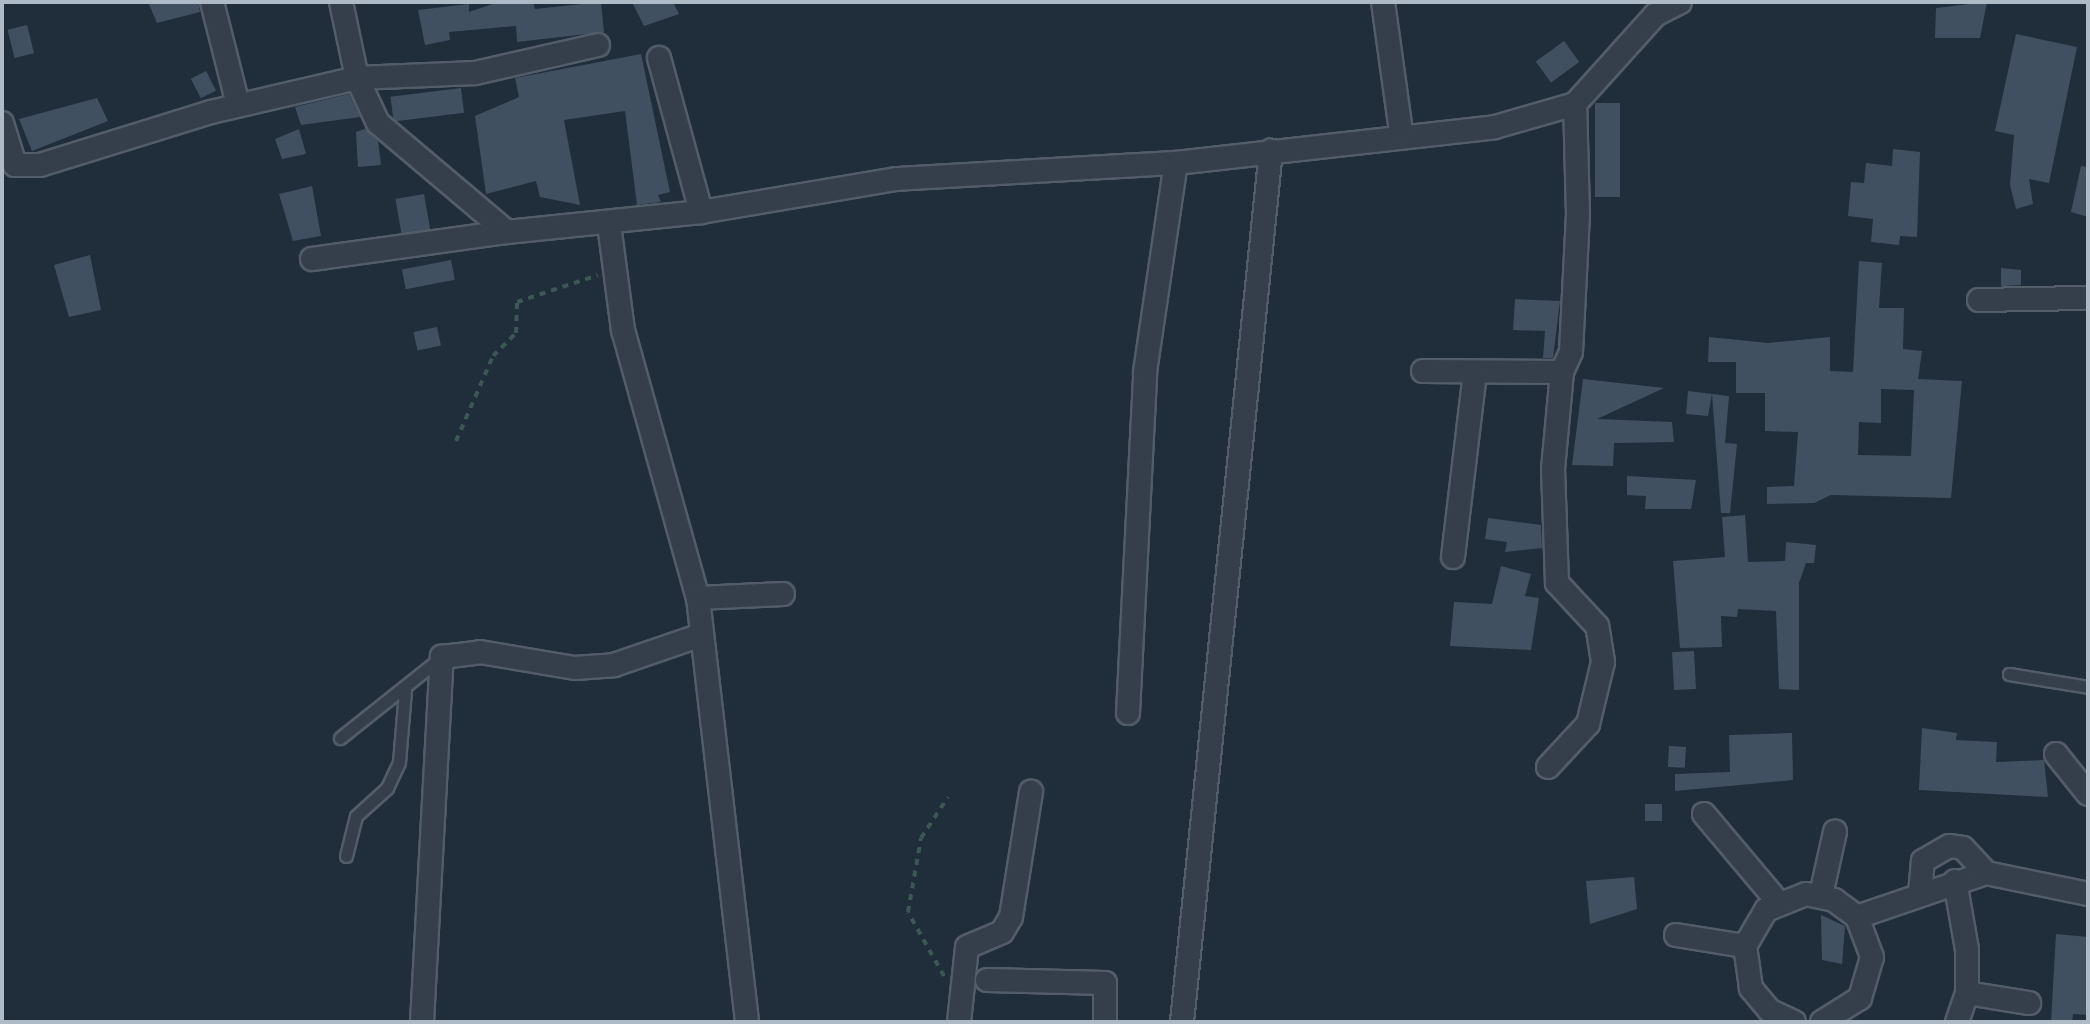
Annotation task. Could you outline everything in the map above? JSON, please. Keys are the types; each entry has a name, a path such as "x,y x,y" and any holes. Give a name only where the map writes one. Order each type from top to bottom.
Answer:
{"street":[{"path":"212,2 238,105"},
{"path":"341,2 357,78 378,123 397,143 507,232"},
{"path":"1383,2 1401,132"},
{"path":"312,259 507,232 609,224 701,212 896,179 1176,163 1401,132 1495,127 1575,104 1655,15 1680,2"},
{"path":"2,123 6,154 29,166 238,105 357,78 475,73 598,45"},
{"path":"659,58 701,212"},
{"path":"1548,767 1588,724 1603,662 1597,626 1557,583 1553,469 1562,372 1571,352 1578,215 1575,104"},
{"path":"1182,1022 1271,151"},
{"path":"1128,713 1145,372 1176,163"},
{"path":"609,224 613,271 698,598 745,1021"},
{"path":"1979,300 2088,298"},
{"path":"1423,371 1562,372"},
{"path":"1453,557 1475,373"},
{"path":"698,598 783,594"},
{"path":"422,1022 442,657 480,652 575,668 614,665 701,635"},
{"path":"2056,754 2088,794"},
{"path":"961,1012 967,947 1002,932 1011,917 1031,792"},
{"path":"1704,814 1778,902"},
{"path":"1821,895 1835,832"},
{"path":"1920,894 1923,861 1949,846 1963,848 1986,873"},
{"path":"1857,917 1955,881 1986,873 2088,894"},
{"path":"1955,881 1967,993 1957,1022"},
{"path":"1794,1022 1770,1016 1746,975 1745,946 1756,920 1778,902 1821,895 1857,917 1870,943 1867,985 1850,1008 1822,1022"},
{"path":"1676,935 1745,946"},
{"path":"987,980 1105,983 1105,1022"},
{"path":"1967,993 2029,1003"}],"lane":[{"path":"340,738 405,690 442,657"},
{"path":"2009,674 2088,687"},
{"path":"346,856 356,816 387,788 399,762 405,690"}],"path":[{"path":"456,441 493,356 516,333 517,302 613,271"},
{"path":"948,797 921,838 908,912 961,1012"}],"building":[{"path":"148,2 198,2 200,12 157,23"},
{"path":"498,2 533,2 535,9 601,2 604,32 517,42 516,26 449,32 450,40 425,45 418,10 469,4 469,12"},
{"path":"632,2 673,2 679,14 644,26"},
{"path":"1987,2 1980,38 1935,38 1936,8"},
{"path":"27,25 34,53 15,58 8,30"},
{"path":"2016,34 2077,47 2049,183 2029,179 2033,204 2016,209 2010,185 2014,135 1995,131"},
{"path":"1564,41 1579,62 1551,83 1536,62"},
{"path":"641,54 670,192 658,195 661,202 637,205 625,111 564,120 580,205 540,197 536,181 486,194 475,116 519,97 515,78"},
{"path":"206,71 216,91 201,98 191,79"},
{"path":"461,88 464,113 394,121 391,97"},
{"path":"349,94 360,117 301,125 295,107"},
{"path":"97,98 108,121 32,151 19,119"},
{"path":"1595,103 1620,103 1620,197 1595,197"},
{"path":"299,129 306,154 282,159 275,139"},
{"path":"365,129 378,141 381,165 358,167 356,132"},
{"path":"1893,149 1920,152 1917,237 1900,236 1899,245 1871,242 1873,219 1848,216 1851,182 1864,183 1866,163 1892,166"},
{"path":"2081,166 2088,167 2088,217 2071,212"},
{"path":"312,186 321,236 293,241 279,194"},
{"path":"424,194 430,229 402,234 395,199"},
{"path":"90,255 101,310 69,317 54,265"},
{"path":"451,260 455,280 406,289 402,270"},
{"path":"1859,261 1882,263 1879,308 1904,308 1903,349 1922,351 1918,379 1962,381 1951,498 1831,495 1814,503 1767,504 1767,487 1794,486 1798,432 1765,431 1765,393 1736,393 1736,362 1708,362 1709,337 1768,343 1830,337 1830,371 1853,372","holes":["1881,389 1914,390 1911,456 1858,455 1859,422 1881,423"]},
{"path":"2001,268 2021,270 2021,285 2001,286"},
{"path":"1515,299 1560,301 1553,358 1543,358 1545,331 1513,330"},
{"path":"437,327 441,346 417,351 414,332"},
{"path":"1583,379 1664,388 1597,419 1672,422 1674,442 1614,443 1613,466 1572,465"},
{"path":"1688,391 1729,396 1725,443 1737,444 1730,513 1721,513 1712,394 1708,416 1686,414"},
{"path":"1627,476 1696,480 1691,509 1645,509 1646,496 1627,495"},
{"path":"1745,515 1748,562 1785,561 1786,542 1816,545 1814,563 1806,563 1799,583 1799,690 1779,689 1776,611 1738,609 1737,617 1721,616 1722,647 1680,648 1673,561 1725,557 1722,517"},
{"path":"1488,518 1541,525 1542,548 1505,552 1507,542 1485,539"},
{"path":"1501,566 1531,574 1525,596 1539,598 1531,650 1450,646 1454,602 1492,604"},
{"path":"1694,651 1696,689 1674,690 1672,652"},
{"path":"1922,728 1957,733 1956,740 1997,742 1996,762 2044,760 2048,797 1919,790"},
{"path":"1792,733 1793,780 1675,791 1675,774 1730,772 1729,735"},
{"path":"1669,746 1686,747 1685,768 1668,767"},
{"path":"1645,804 1662,804 1662,821 1645,821"},
{"path":"1634,877 1637,909 1590,924 1586,881"},
{"path":"1821,915 1845,926 1842,964 1822,960"},
{"path":"2056,934 2088,937 2088,1015 2073,1014 2072,1022 2051,1022"}]}
